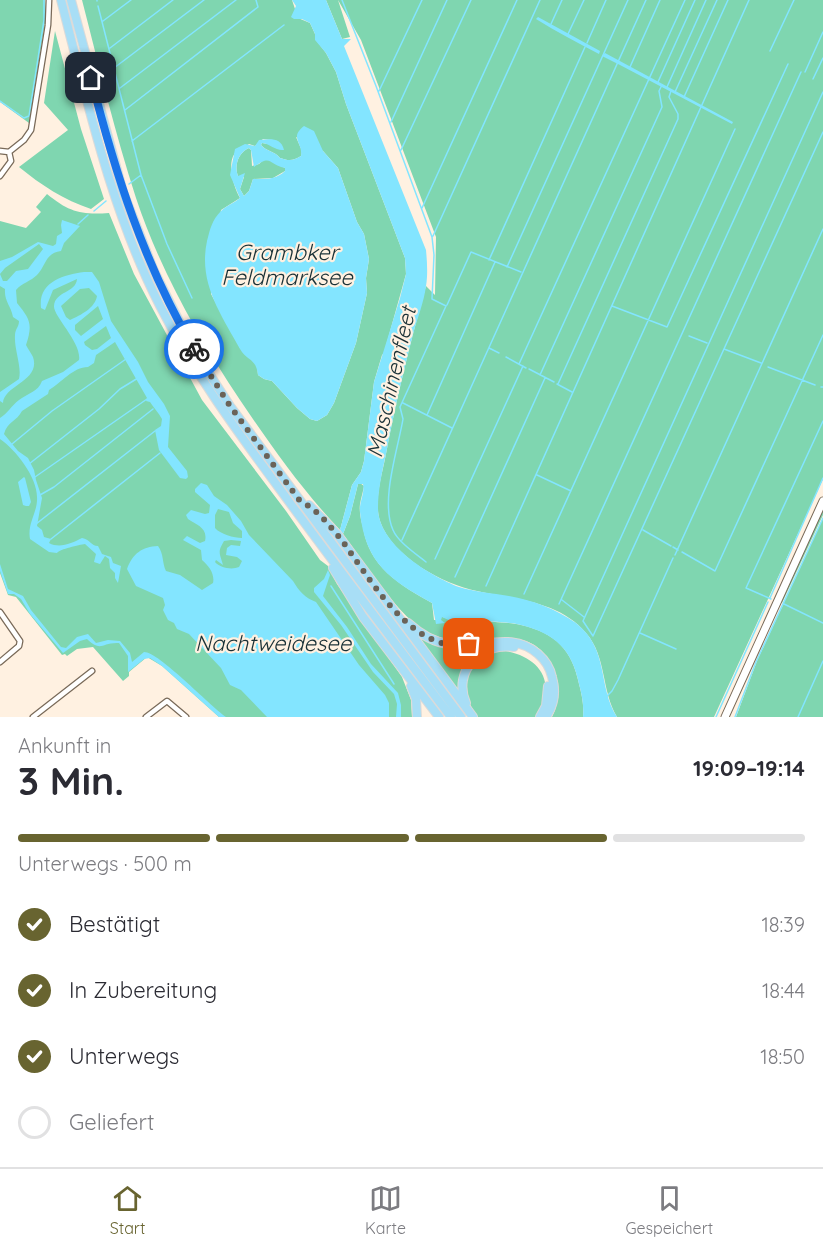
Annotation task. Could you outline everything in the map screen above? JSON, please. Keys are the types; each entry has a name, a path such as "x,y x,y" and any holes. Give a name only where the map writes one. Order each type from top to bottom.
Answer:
{"highway":[{"path":"61,0 107,173 129,236 159,305 185,352 224,413 451,717"},
{"path":"71,0 112,160 134,223 167,300 208,373 300,501 462,717"},
{"path":"300,501 309,505 337,534 474,717"},
{"path":"313,534 357,608 439,717"},
{"path":"390,606 415,630 447,644 504,641 521,644 535,651 549,669 554,687 554,698 546,717"},
{"path":"474,717 462,690 464,673 478,656 487,650 509,647 530,654 546,676 549,693 540,717"},
{"path":"406,674 416,699 417,717"}],"main road":[{"path":"727,717 745,672 823,501"}],"street":[{"path":"0,152 9,152 24,140 33,125 48,25 49,0"},
{"path":"0,176 11,161 9,152"},
{"path":"0,612 20,642 19,646 0,662"},
{"path":"33,717 92,671"},
{"path":"146,717 167,701 186,717"}],"green space":[{"path":"0,0 45,0 46,16 29,123 0,102"},
{"path":"82,0 292,0 298,18 310,23 316,40 336,72 405,258 406,274 374,382 364,461 361,472 352,485 340,530 287,467 263,434 209,352 168,277 136,198","holes":["296,137 323,151 338,168 357,222 364,234 369,259 366,278 367,293 356,343 334,403 327,415 317,421 310,419 297,408 272,381 258,375 257,365 240,348 211,294 221,210 240,198 233,182 231,168 236,152 249,144 255,146 263,139 273,140 261,145 280,158 293,160 301,156 302,151"]},
{"path":"326,0 338,0 350,37 342,39"},
{"path":"338,0 823,0 823,479 714,717 617,717 608,696 601,663 593,642 575,622 563,614 535,603 477,591 449,582 420,567 395,546 386,534 378,514 380,482 426,286 435,295 436,237 361,40"},
{"path":"55,31 81,129 104,199 91,209 53,191 19,167 68,130 44,103"},
{"path":"249,148 252,166 264,159 285,168 285,171 273,178 253,179 249,191 244,196 240,189 244,177 238,176 237,164 242,153"},
{"path":"47,194 62,205 76,211 109,213 134,274 202,400 320,560 328,566 337,584 402,677 411,700 412,717 219,717 162,666 147,657 129,672 129,676 123,681 93,647 77,649 67,656 62,655 16,597 8,595 0,573 0,221 26,228 41,212 36,207"},
{"path":"360,483 364,486 360,510 366,541 379,564 398,582 432,603 434,620 441,620 443,617 463,625 475,618 515,624 533,628 553,638 567,652 576,672 583,717 552,717 558,695 557,679 548,658 539,648 529,642 505,638 466,641 443,638 422,629 401,611 343,534"},
{"path":"823,504 823,515 782,603 779,601"},
{"path":"823,518 823,717 736,717 757,661"},
{"path":"410,627 430,641 493,643 474,656 461,696"},
{"path":"498,650 524,657 541,671 546,692 536,717 478,717 473,710 465,689 467,674 478,658"}],"water":[{"name":"Maschinenfleet","path":"292,0 326,0 342,39 351,39 344,46 426,250 425,292 402,379 380,481 378,508 380,521 396,546 408,557 447,582 465,589 526,600 552,609 576,623 587,634 599,656 607,693 617,717 583,717 581,692 572,662 560,645 544,633 521,625 475,618 468,624 464,624 442,617 441,620 445,623 436,624 432,603 392,578 382,568 367,544 360,512 363,484 358,484 343,534 340,530 352,485 361,472 364,461 374,382 406,274 405,258 336,72 326,53 315,40 310,23 291,17 296,6"},
{"path":"538,17 600,51 599,54 536,19"},
{"path":"605,53 733,122 732,124 602,56"},
{"name":"Grambker Feldmarksee","path":"304,126 314,131 323,151 338,168 357,222 364,234 369,259 366,278 367,293 356,343 334,403 327,415 317,421 310,419 297,408 272,381 258,375 253,362 240,349 213,298 208,284 205,256 213,221 223,209 240,198 230,175 235,149 245,144 255,146 259,140 274,140 283,146 284,150 262,143 261,145 280,158 293,160 301,156 297,137","holes":["249,148 254,167 264,161 270,161 285,168 285,171 274,177 253,179 249,191 244,196 240,189 245,173 238,176 237,164 242,153"]},
{"path":"62,220 80,226 64,243 61,251 49,257 37,275 16,290 17,303 29,322 26,345 33,357 34,365 32,372 9,392 3,403 0,401 0,392 19,379 20,369 15,335 19,321 13,317 5,289 0,286 0,261 38,242 53,246 56,244 57,236 62,233","holes":["39,244 43,249 28,269 16,271 7,281 3,281 0,274"]},
{"path":"92,272 99,282 111,321 170,416 168,447 187,471 188,477 180,478 159,450 155,430 161,426 162,419 150,402 146,401 147,398 115,342 96,355 94,363 72,372 49,390 48,394 22,411 7,427 4,434 18,451 28,458 34,470 42,498 37,526 42,530 44,537 51,539 49,543 53,545 62,545 82,538 98,546 102,554 111,557 113,563 121,566 118,583 115,573 110,568 109,559 105,556 100,564 94,562 96,554 85,544 57,553 49,552 30,539 29,533 37,502 36,489 25,465 0,439 0,418 19,400 35,390 42,381 63,372 79,360 76,346 54,306 58,297 73,287 77,279 53,290 45,310 41,308 41,299 48,286 60,278 76,273","holes":["89,288 97,296 96,300 90,308 70,320 61,306 80,289","98,306 103,319 81,336 75,330 75,325","106,326 111,338 97,349 92,350 84,342"]},
{"path":"24,477 31,502 29,506 23,505 18,482"},
{"name":"Nachtweidesee","path":"201,483 207,485 214,496 227,505 241,521 249,535 300,591 316,602 359,665 385,695 389,703 389,717 267,717 241,690 230,685 221,668 189,634 177,629 174,623 168,620 163,610 165,605 163,598 136,586 127,569 129,563 139,552 158,546 166,571 180,575 202,590 213,583 212,573 202,560 201,550 183,540 187,536 200,543 205,541 203,530 186,515 191,510 209,513 210,505 195,492","holes":["218,509 229,512 233,523 242,531 242,538 227,535 215,528 215,515","224,541 241,541 240,546 231,545 227,548 226,555 237,557 242,561 239,567 223,567 215,562 216,560 223,565 220,548"]},
{"path":"0,564 8,589 23,596 31,610 61,647 66,648 77,637 88,634 96,643 108,640 120,641 130,653 132,662 144,652 151,654 172,669 226,717 219,717 150,658 144,659 128,672 128,656 119,643 99,646 87,639 63,653 30,614 21,599 14,594 8,594 0,571"},
{"path":"328,570 330,575 323,596 371,664 398,693 401,717 396,717 397,704 394,694 373,672 341,625 314,592 314,588 324,579"}],"waterway":[{"path":"0,101 24,118 29,116 44,20 44,0"},
{"path":"103,21 131,0"},
{"path":"110,48 173,0"},
{"path":"114,68 204,0"},
{"path":"120,88 236,0"},
{"path":"125,110 258,7 256,0"},
{"name":"Maschinenfleet","path":"342,0 432,237 434,255 432,299 446,306 400,407 403,419 389,490 389,518 395,534 426,562"},
{"path":"379,91 422,0"},
{"path":"391,122 447,0"},
{"path":"401,150 471,0"},
{"path":"422,208 517,0"},
{"path":"433,236 540,0"},
{"path":"551,24 562,0"},
{"path":"568,34 584,0"},
{"path":"587,43 606,0"},
{"path":"507,267 628,0"},
{"path":"402,540 646,0"},
{"path":"630,67 660,0"},
{"path":"519,364 685,0"},
{"path":"658,82 695,0"},
{"path":"667,87 706,0"},
{"path":"675,92 717,0"},
{"path":"684,97 728,0"},
{"path":"486,586 749,0"},
{"path":"770,51 794,0"},
{"path":"98,6 141,175 129,184"},
{"path":"132,141 284,25"},
{"path":"805,72 823,32"},
{"path":"489,260 585,47"},
{"path":"813,79 823,58"},
{"path":"612,306 667,327 788,64"},
{"path":"559,604 801,72"},
{"path":"540,375 662,107 659,91 662,85"},
{"path":"558,384 678,119 678,114 669,97 671,91"},
{"path":"823,92 583,621 593,636 823,132"},
{"path":"524,594 735,129"},
{"path":"141,175 167,244 192,298"},
{"path":"94,211 106,201"},
{"path":"78,224 88,215"},
{"path":"675,555 823,229"},
{"path":"447,305 471,252 521,272"},
{"path":"427,415 495,262"},
{"path":"682,552 715,571 823,335"},
{"path":"689,336 707,343"},
{"path":"489,348 499,353"},
{"path":"724,349 761,363"},
{"path":"506,357 526,368"},
{"path":"12,444 52,411 126,359"},
{"path":"435,559 523,366"},
{"path":"768,367 815,385"},
{"path":"529,369 554,382"},
{"path":"29,464 99,409 120,389 138,378"},
{"path":"455,577 545,378"},
{"path":"557,384 572,392"},
{"path":"35,477 147,399"},
{"name":"Maschinenfleet","path":"403,403 452,428"},
{"path":"40,495 54,487 153,409"},
{"path":"771,599 746,588 823,421"},
{"path":"36,524 155,431"},
{"path":"51,539 160,453"},
{"path":"537,475 571,491"},
{"path":"770,598 823,478"},
{"path":"735,717 756,662 823,518"},
{"path":"643,530 671,546"},
{"path":"673,547 678,550"},
{"path":"607,696 618,680 673,558"},
{"path":"331,586 394,684"},
{"path":"562,600 584,617"},
{"path":"716,717 768,602"},
{"path":"784,604 823,623"},
{"path":"640,633 676,649"},
{"path":"798,717 823,661"}],"way so far":[{"path":"194,349 230,406 300,501 309,505 337,534 390,606 415,630 428,637 447,644 469,644"}],"route":[{"path":"91,78 112,160 137,233 167,300 194,349"}]}
